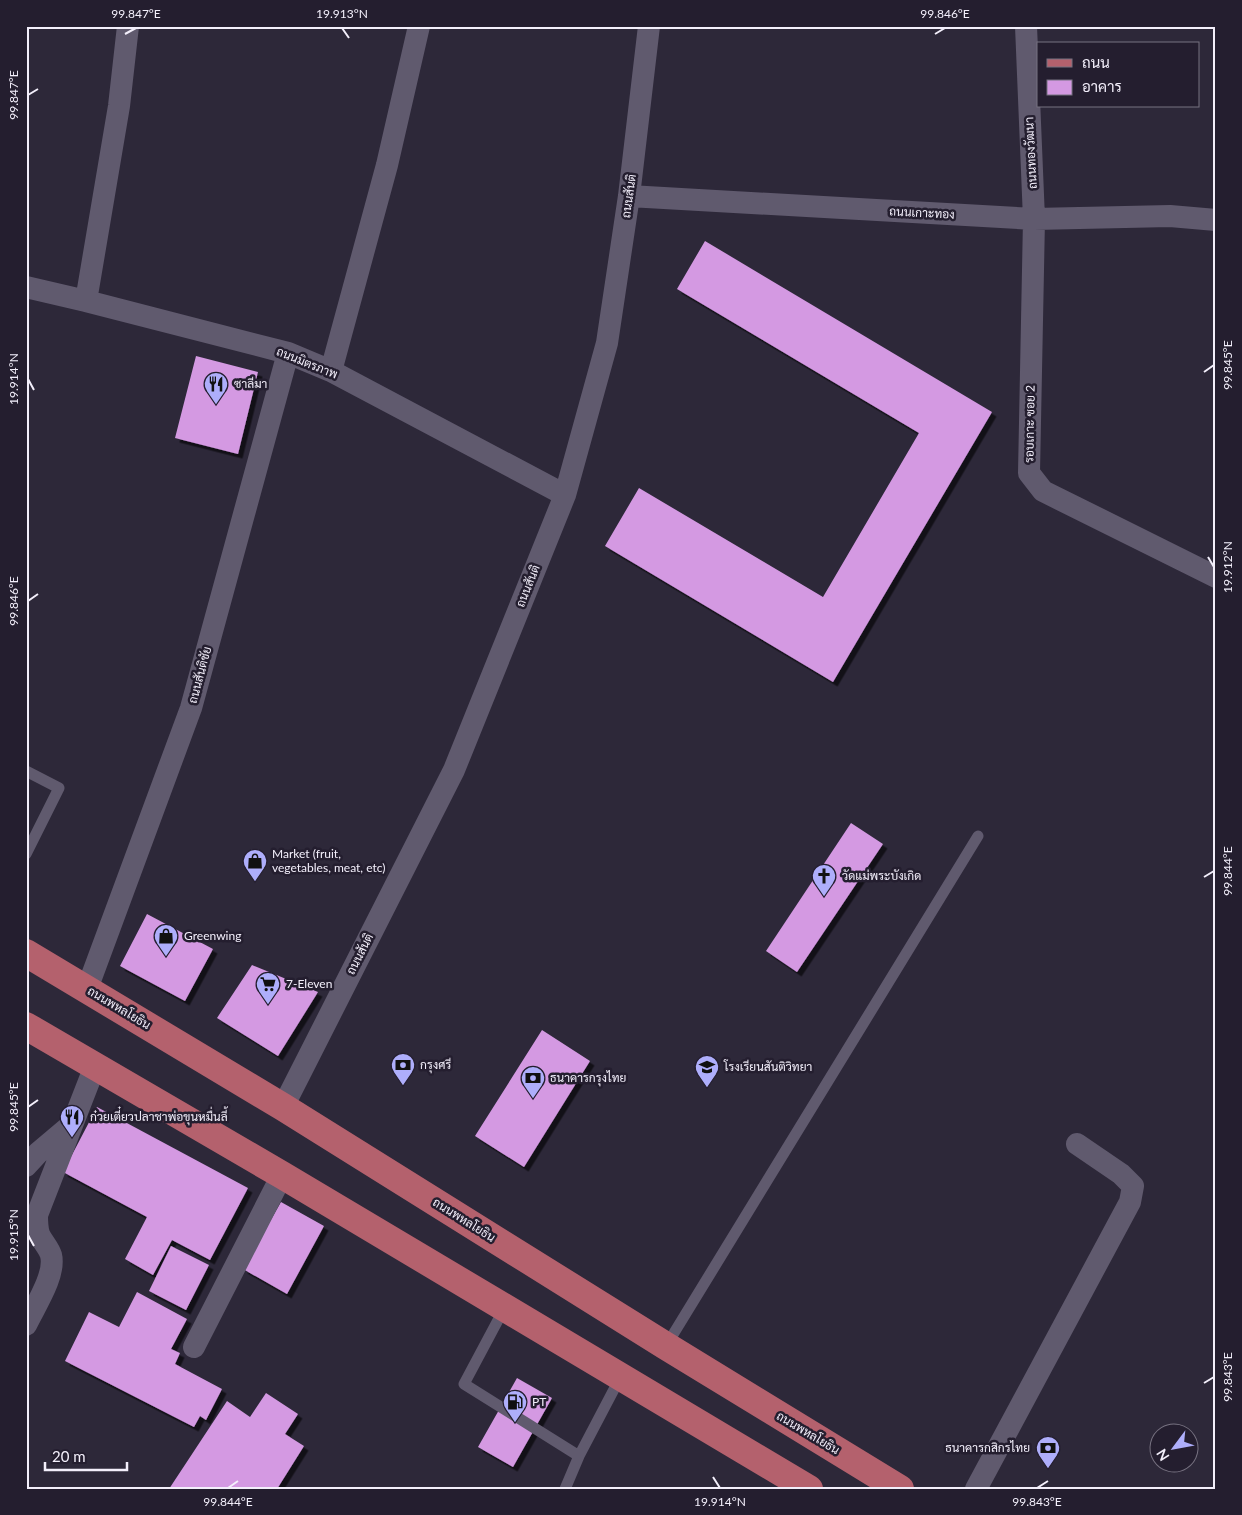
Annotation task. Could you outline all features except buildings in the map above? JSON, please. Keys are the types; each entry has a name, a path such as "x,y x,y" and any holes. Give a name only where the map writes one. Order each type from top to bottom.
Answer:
{"main road":[{"name":"ถนนพหลโยธิน","path":"26,953 282,1107 900,1489"},
{"path":"26,1026 282,1174 809,1489"}],"street":[{"path":"86,301 119,106 128,26"},
{"path":"331,371 387,165 419,26"},
{"name":"ถนนสันติ","path":"282,1107 454,770 566,495 607,343 629,196 649,26"},
{"name":"ถนนทองวัฒนา","path":"1026,26 1034,219"},
{"name":"ถนนเกาะทอง","path":"629,196 1034,219 1170,216 1216,220"},
{"name":"รอบเกาะ ซอย 2","path":"1034,219 1029,473 1043,491 1216,577"},
{"name":"ถนนมิตรภาพ","path":"26,287 288,353 331,371 566,495"},
{"name":"ถนนสันติชัย","path":"87,989 191,708 288,353"},
{"path":"26,1325 50,1276 52,1266 51,1254 39,1234 37,1215 96,1066"},
{"path":"26,1166 38,1152 73,1123"},
{"path":"976,1489 1130,1202 1133,1186 1121,1174 1077,1144"},
{"path":"194,1347 282,1174"}],"lane":[{"path":"26,771 59,788 26,854"},
{"path":"666,1346 978,836"},
{"path":"505,1307 464,1384 579,1456"},
{"path":"565,1489 579,1456 621,1376"}],"place":[{"name":"ซาลีมา","path":"216,405"},
{"name":"Market (fruit, vegetables, meat, etc)","path":"255,882"},
{"name":"วัดแม่พระบังเกิด","path":"824,897"},
{"name":"Greenwing","path":"166,957"},
{"name":"7-Eleven","path":"268,1005"},
{"name":"กรุงศรี","path":"403,1086"},
{"name":"โรงเรียนสันติวิทยา","path":"707,1088"},
{"name":"ธนาคารกรุงไทย","path":"533,1099"},
{"name":"ก๋วยเตี๋ยวปลาชาพ่อขุนหมื่นลี้","path":"72,1138"},
{"name":"PT","path":"515,1423"},
{"name":"ธนาคารกสิกรไทย","path":"1048,1469"}]}
